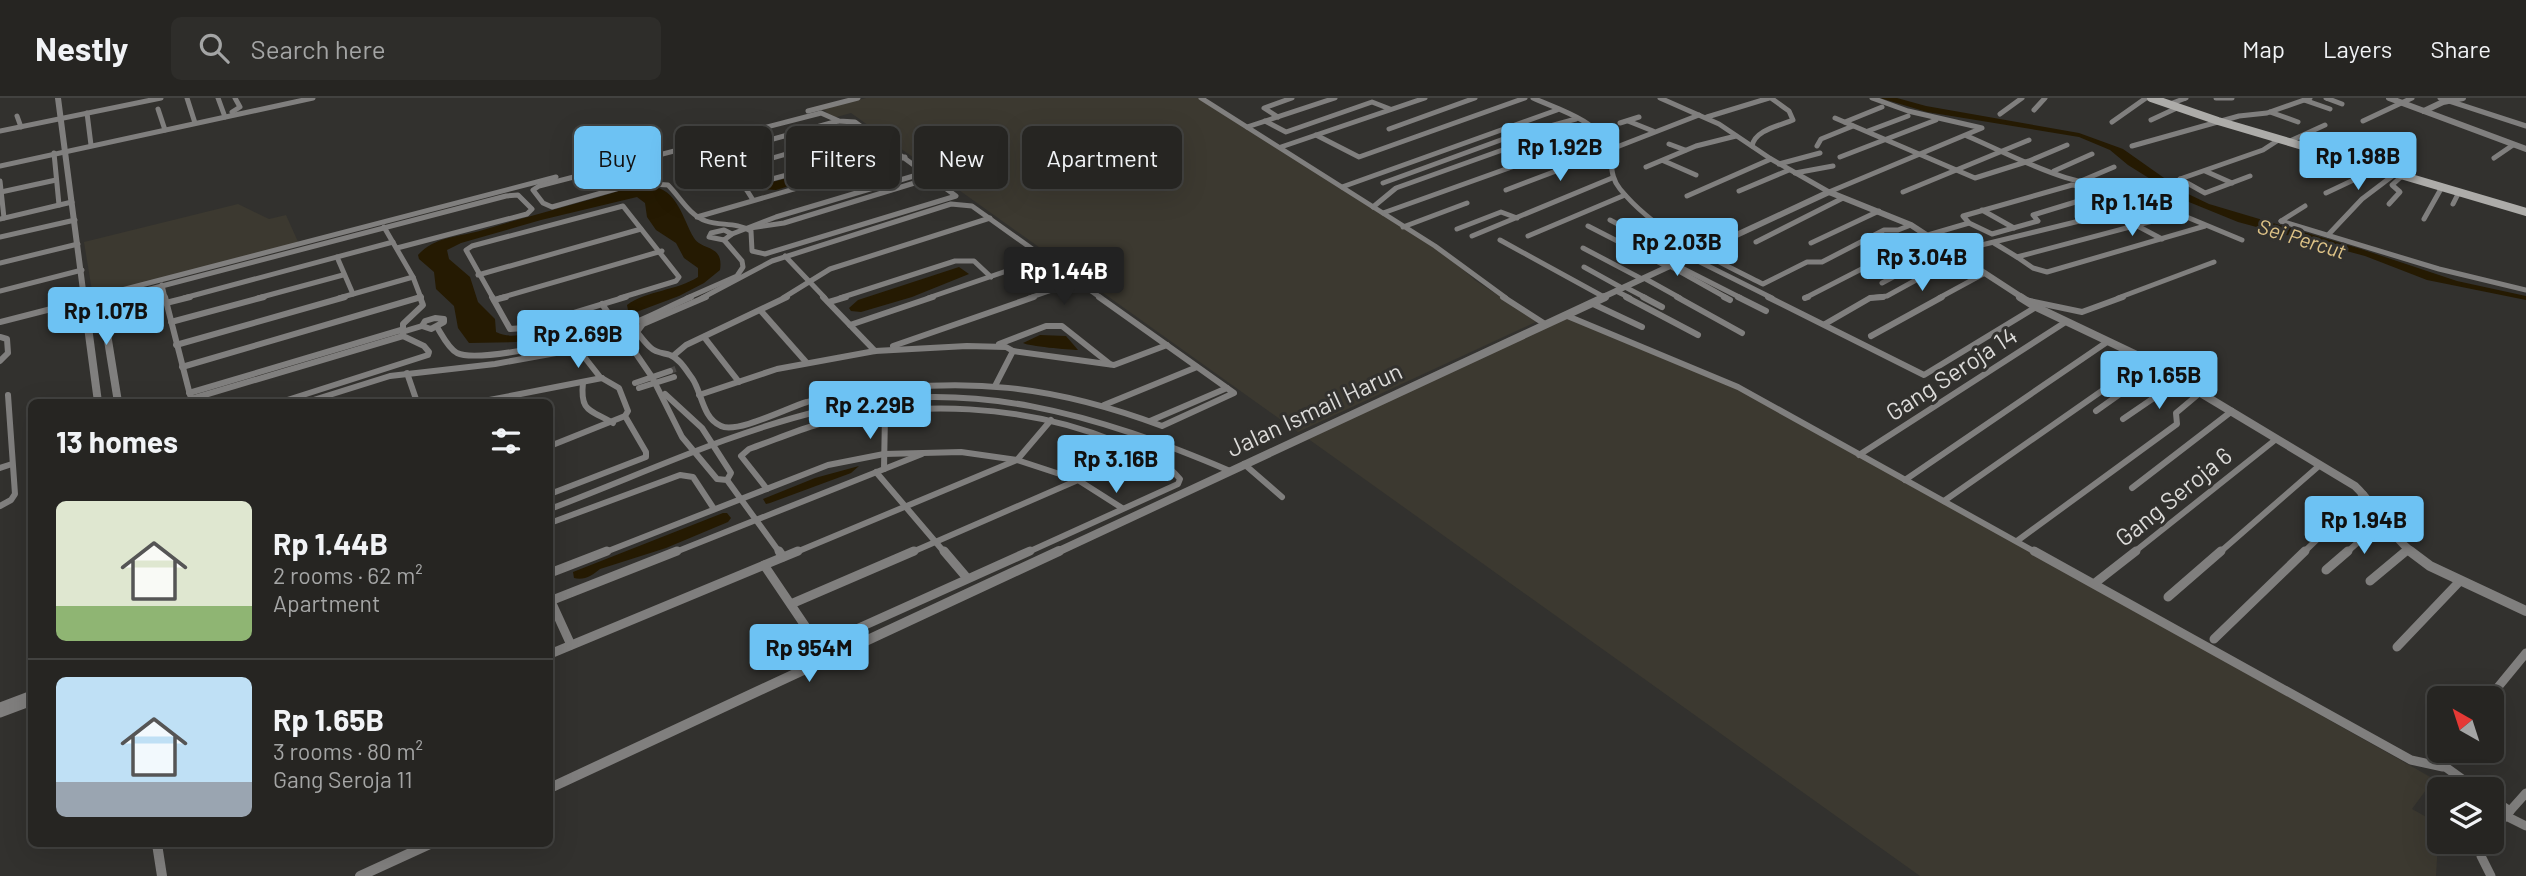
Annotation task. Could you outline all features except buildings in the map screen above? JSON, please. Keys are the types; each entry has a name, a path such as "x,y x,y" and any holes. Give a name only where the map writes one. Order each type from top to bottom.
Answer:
{"main road":[{"path":"2149,98 2526,212"}],"street":[{"path":"58,98 99,399"},
{"path":"0,131 130,101 161,98"},
{"path":"187,98 195,123"},
{"path":"218,98 225,116"},
{"path":"225,116 239,109 235,98"},
{"path":"0,166 313,98"},
{"path":"102,299 845,99 858,98"},
{"path":"1203,98 1347,185 1383,213 1445,252 1492,289 1545,324"},
{"path":"1278,117 1264,108 1292,98"},
{"path":"1247,127 1335,98"},
{"path":"1281,147 1425,98"},
{"path":"1389,129 1475,98"},
{"path":"1316,135 1359,157 1525,98"},
{"path":"1533,98 1592,127 1605,139 1612,178 1625,194 1700,252 1763,284 1807,262 1822,262 1884,230 1898,230 1911,225"},
{"path":"1660,98 1706,117 1829,192 1911,225 2036,307 2064,323 2146,360 2201,392 2364,494 2408,549 2430,566 2459,582 2526,611"},
{"path":"1706,117 1770,98 1789,111 1793,120 1759,134 1753,140 1752,146"},
{"path":"1829,192 1967,136 1982,127 1908,111 1872,98"},
{"path":"2000,114 2022,98"},
{"path":"2034,110 2045,98"},
{"path":"2112,121 2149,98"},
{"path":"2170,104 2186,98"},
{"path":"2216,98 2232,98"},
{"path":"2326,98 2342,104"},
{"path":"2389,98 2526,149"},
{"path":"2363,121 2412,98"},
{"path":"2440,98 2524,124"},
{"path":"2424,111 2441,103 2463,98"},
{"path":"2132,146 2239,116 2270,112 2307,99 2330,109"},
{"path":"1286,132 1373,102 1390,109"},
{"path":"1844,122 1882,107"},
{"path":"2151,120 2179,107"},
{"path":"158,109 165,130"},
{"path":"1347,185 1557,110"},
{"path":"2270,112 2298,122"},
{"path":"87,113 91,145"},
{"path":"770,126 821,113 839,121"},
{"path":"1506,190 1609,151 1653,131 1675,126 1699,114"},
{"path":"17,116 21,127"},
{"path":"1867,132 1908,116"},
{"path":"1620,123 1639,117"},
{"path":"1835,118 1978,178 2029,162 2067,145"},
{"path":"1383,183 1509,137 1576,119"},
{"path":"1840,157 1936,120"},
{"path":"772,139 839,121 855,122 860,126"},
{"path":"1265,121 1301,140"},
{"path":"1628,121 1653,131"},
{"path":"2290,142 2326,125"},
{"path":"1817,146 1817,141 1853,126"},
{"path":"1564,143 1592,127"},
{"path":"1376,206 1396,188 1508,148 1525,150 1592,127"},
{"path":"1646,167 1685,150 1735,136"},
{"path":"1967,136 2081,182 2117,189 2136,184"},
{"path":"1570,153 1605,139"},
{"path":"2250,176 2205,193 2180,179 2263,150 2280,139"},
{"path":"1903,192 2029,140"},
{"path":"2494,158 2526,141"},
{"path":"1669,144 1685,150"},
{"path":"2326,193 2376,167 2412,144"},
{"path":"675,151 533,190 542,204 552,207 638,183 654,182 668,185 697,217 762,229 914,183"},
{"path":"54,153 59,205"},
{"path":"1779,163 1820,153"},
{"path":"900,154 914,163"},
{"path":"2054,171 2092,154"},
{"path":"1383,213 1545,155"},
{"path":"900,158 905,157"},
{"path":"1687,196 1771,159"},
{"path":"1798,159 1818,170 1833,166"},
{"path":"1664,161 1696,175"},
{"path":"2356,171 2366,164"},
{"path":"1739,191 1792,171 1811,167"},
{"path":"2081,182 2114,167"},
{"path":"2204,171 2232,183"},
{"path":"2389,204 2400,192 2392,185 2398,175"},
{"path":"2329,235 2362,199 2398,175"},
{"path":"732,234 724,230 709,235 710,239 724,240 732,234 776,217 914,176"},
{"path":"1472,236 1612,178"},
{"path":"1,192 56,180"},
{"path":"0,184 2,219 72,202"},
{"path":"2072,185 2079,186 2095,196 2035,214 2033,216 2038,221 1992,234 1969,223 1964,216 1982,210 2072,185"},
{"path":"2424,219 2442,187"},
{"path":"747,189 753,200"},
{"path":"697,217 792,189"},
{"path":"749,228 751,247 755,253 765,254 956,195 949,189"},
{"name":"Jalan Ismail Harun","path":"553,787 1829,192"},
{"path":"2453,204 2459,192"},
{"path":"0,321 85,296 102,299 162,285 514,194 529,203 532,209 527,214 337,257 166,303"},
{"path":"1528,236 1625,194"},
{"path":"1756,242 1843,198"},
{"path":"1882,283 1914,267 1916,263 1950,250 1994,243 2155,202 2242,240"},
{"path":"1403,227 1467,203"},
{"path":"951,204 969,204 1227,388 1150,422 1103,405 1064,395 995,386 920,386 864,391 794,405 730,428 718,425 699,400 698,387 679,372 673,356 652,350 637,332 643,324 688,306 756,268 785,256 951,204"},
{"path":"617,206 623,206 641,229 662,251 679,276 676,281 517,330 510,329 466,250 471,246 617,206"},
{"path":"2305,206 2281,221 2439,269 2526,290"},
{"path":"1982,210 2014,228"},
{"path":"1811,243 1879,211"},
{"path":"1457,229 1501,212 1517,218"},
{"path":"2115,214 2162,239"},
{"path":"2017,257 2180,214"},
{"path":"673,356 686,345 761,310 830,269 990,218"},
{"path":"0,237 75,220"},
{"path":"1611,220 1924,375 2036,307"},
{"path":"1805,299 1928,235 1969,223"},
{"path":"1588,226 1766,311"},
{"path":"1994,243 2044,272 2206,226"},
{"path":"290,399 428,355 429,352 422,343 409,341 402,333 403,324 423,305 413,277 384,227"},
{"path":"478,275 641,229"},
{"path":"162,285 190,398 402,333 422,326 429,319 444,319 437,327 453,350 468,356 534,348 619,329 737,276 743,267 742,261 724,240"},
{"path":"1500,240 1604,297"},
{"path":"0,263 78,244"},
{"path":"1583,248 1741,333"},
{"path":"494,300 662,251"},
{"path":"785,256 878,351"},
{"path":"337,257 353,294"},
{"path":"850,325 1045,258"},
{"path":"829,302 955,261 974,261 991,277"},
{"path":"2025,300 2050,302 2068,311 2082,312 2214,262"},
{"path":"1825,324 1870,298 1888,296 1927,274 1970,264"},
{"path":"1671,266 1730,300"},
{"path":"1584,267 1698,335"},
{"path":"0,291 82,270"},
{"path":"1871,336 1985,273"},
{"path":"171,322 343,275"},
{"path":"176,345 413,277"},
{"path":"878,351 1078,281"},
{"path":"1621,289 1662,307"},
{"path":"182,367 421,298"},
{"path":"102,299 118,399"},
{"path":"1591,303 1642,327"},
{"path":"602,304 654,380 682,437 717,479 727,480 783,557"},
{"path":"761,310 806,362"},
{"path":"1565,315 1728,382 2411,760 2443,767"},
{"name":"Gang Seroja 14","path":"1859,455 2064,323"},
{"path":"993,346 1055,325 1069,329 1111,364"},
{"path":"0,337 7,340 8,353 0,361"},
{"path":"704,337 739,382"},
{"path":"1905,480 2107,342"},
{"path":"699,395 806,362 878,351 993,346 1111,364 1121,363 1167,345"},
{"path":"317,399 407,373 495,364 573,349 582,352 597,374 622,391 628,411 613,423 553,445"},
{"path":"995,386 1013,351"},
{"path":"1944,501 2146,360"},
{"path":"1103,405 1197,367"},
{"path":"2096,411 2158,367"},
{"path":"622,391 679,372"},
{"path":"407,373 416,399"},
{"path":"510,399 603,378"},
{"path":"2123,419 2180,380"},
{"path":"583,382 581,401 584,406 613,423"},
{"path":"661,392 702,428 731,473 727,480"},
{"path":"2017,541 2177,424 2176,413 2201,392"},
{"path":"0,506 11,500 15,494 10,430 3,395"},
{"path":"553,508 802,416 846,406 887,401 969,397 1056,407 1099,419 1230,471"},
{"path":"764,565 814,639 821,642 832,640 1178,484 1180,479 1175,471 1116,440 1051,421 985,411 943,410 829,422 748,449 741,456 766,489"},
{"path":"2132,488 2232,411"},
{"path":"885,414 884,454 880,470 905,506 967,578"},
{"path":"553,493 646,457 646,452 625,416"},
{"path":"553,653 1017,460 1051,421"},
{"path":"0,433 10,430"},
{"name":"Gang Seroja 6","path":"2095,583 2275,440"},
{"path":"553,599 929,451"},
{"path":"553,572 828,465 884,454 961,452 1017,460 1078,480 1122,508"},
{"path":"0,468 12,464"},
{"path":"1244,464 1282,498"},
{"path":"2168,597 2320,465"},
{"path":"553,522 680,474 692,477 715,509"},
{"path":"791,604 1078,480"},
{"path":"2214,639 2364,494"},
{"path":"2326,569 2383,520"},
{"path":"2370,581 2408,549"},
{"path":"2397,647 2459,582"},
{"path":"553,606 571,645"},
{"path":"2499,686 2526,653"},
{"path":"0,707 28,696"},
{"path":"0,713 28,702"},
{"path":"2440,763 2458,777"},
{"path":"2504,818 2526,793"},
{"path":"2504,810 2526,826"},
{"path":"157,847 162,876"},
{"path":"360,876 423,847"},
{"path":"2482,854 2491,876"}],"shaded area":[{"path":"866,98 1198,98 1443,252 1476,281 1538,321 1298,432 957,189 1008,189 1008,126 914,126 914,158 900,148 900,126 869,126 851,113 833,118 823,109"},
{"path":"238,204 269,219 286,215 299,244 93,297 84,242"},
{"path":"1568,318 1722,378 2430,777 2427,777 2427,789 2412,809 2427,817 2427,854 2437,854 2436,876 1920,876 1307,438"}],"water":[{"name":"Sei Percut","path":"1880,98 1897,98 1926,106 2079,133 2123,149 2184,192 2209,204 2457,281 2526,296 2526,300 2427,280 2365,256 2238,222 2184,200 2128,165 2110,150 2079,137 1927,112"},
{"path":"786,178 786,187 776,190 761,189 772,189 772,182"},
{"path":"626,189 661,189 673,198 694,238 719,256 720,270 704,283 679,296 631,314 623,313 628,310 627,305 635,300 698,277 698,268 684,258 676,243 656,230 647,217 645,203 637,197 461,243 447,250 449,259 470,277 478,302 495,319 496,332 514,336 563,321 576,319 601,322 516,342 469,343 458,328 454,306 436,289 434,272 418,255 432,244"},
{"path":"959,267 969,274 912,297 861,312 851,311 849,308 858,300"},
{"path":"1040,335 1066,336 1078,350 1023,343"},
{"path":"859,466 851,473 770,503 766,504 763,499 815,478"},
{"path":"727,513 731,518 728,522 666,548 600,569 588,577 574,578 573,572"}],"tunnel":[{"path":"670,371 678,368"}]}
